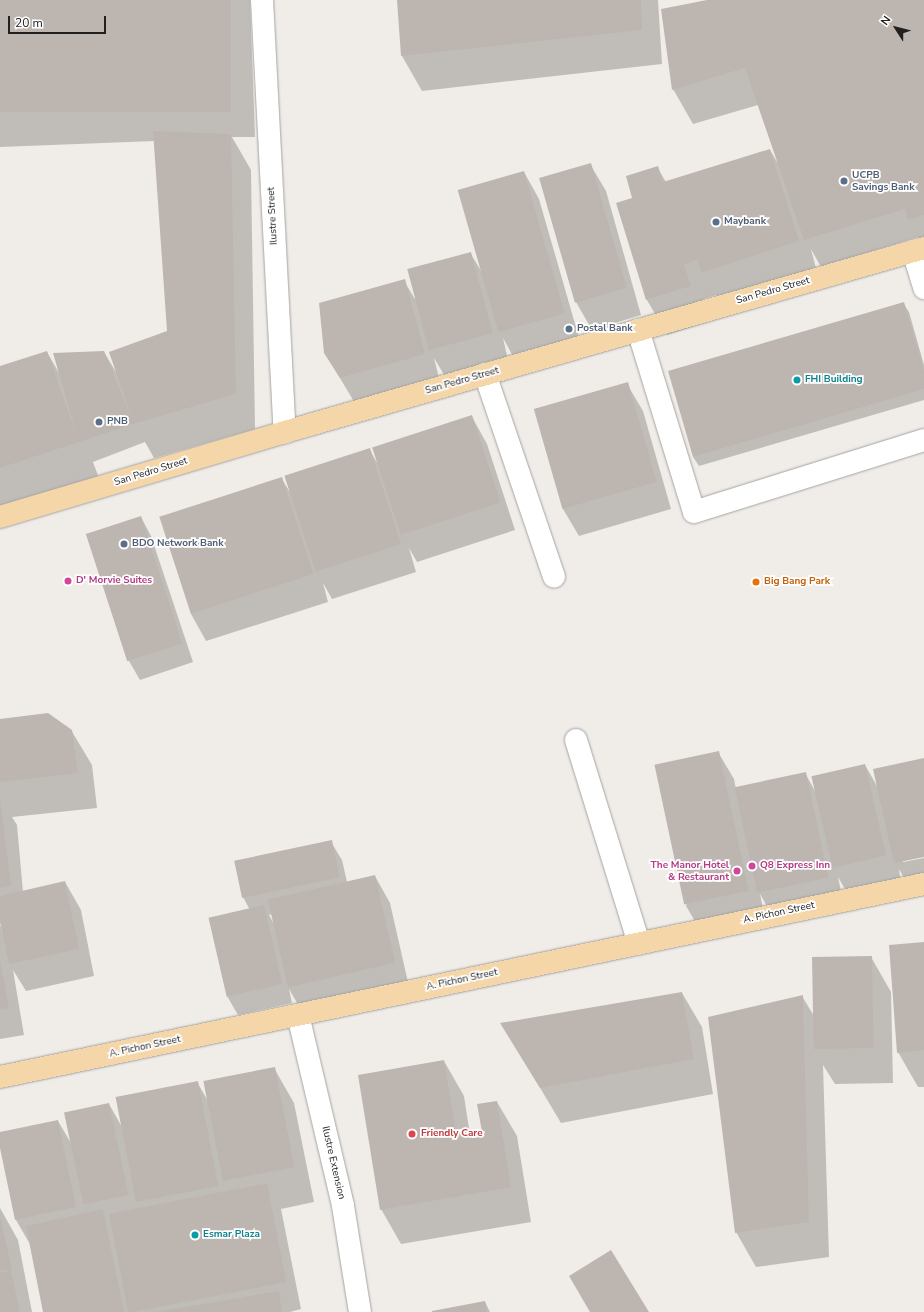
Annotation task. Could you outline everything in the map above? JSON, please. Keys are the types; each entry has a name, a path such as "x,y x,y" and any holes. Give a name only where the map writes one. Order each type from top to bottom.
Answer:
{"main road":[{"name":"San Pedro Street","path":"0,517 284,432 918,249"},
{"name":"A. Pichon Street","path":"0,1077 924,884"}],"street":[{"name":"Ilustre Street","path":"262,0 284,432"},
{"path":"918,249 924,288"},
{"path":"638,330 694,512 924,440"},
{"path":"485,374 554,577"},
{"path":"576,740 639,943"},
{"name":"Ilustre Extension","path":"298,1015 343,1206 360,1312"}],"building":[{"path":"0,0 231,0 231,112 0,112"},
{"path":"397,0 641,0 642,30 401,56"},
{"path":"707,0 924,0 924,215 908,220 905,209 804,240 745,68 672,90 661,9"},
{"path":"153,131 231,134 236,394 133,424 0,468 0,366 47,351 77,436 53,353 104,351 131,416 109,352 167,331"},
{"path":"770,149 799,241 701,273 698,260 684,264 691,286 646,300 616,203 632,198 626,176 658,166 663,182"},
{"path":"591,163 627,288 575,303 539,178"},
{"path":"524,171 565,313 498,332 458,190"},
{"path":"471,252 493,333 429,350 407,269"},
{"path":"405,279 425,354 340,378 324,353 319,303"},
{"name":"FHI Building","path":"904,302 924,371 924,389 693,457 668,371"},
{"path":"628,382 657,482 562,509 534,409"},
{"path":"472,415 500,502 401,535 372,447"},
{"path":"370,448 401,544 316,572 284,476"},
{"path":"282,477 314,574 191,614 159,517"},
{"path":"141,516 182,643 127,661 86,534"},
{"path":"48,713 72,730 78,773 0,782 0,719"},
{"path":"719,751 749,891 684,905 654,765"},
{"path":"924,758 924,857 894,863 873,769"},
{"path":"865,764 886,856 833,868 811,776"},
{"path":"806,772 828,878 757,893 735,787"},
{"path":"0,797 11,886 0,888"},
{"path":"332,840 340,877 242,898 234,861"},
{"path":"375,875 395,963 288,987 268,900"},
{"path":"65,881 79,949 9,964 0,921 0,896"},
{"path":"264,905 282,984 227,997 208,918"},
{"path":"924,942 924,1050 897,1053 889,945"},
{"path":"872,956 874,1048 814,1049 812,957"},
{"path":"0,959 9,1008 0,1009"},
{"path":"682,992 694,1059 540,1088 500,1023"},
{"path":"803,995 809,1222 735,1233 708,1017"},
{"name":"Friendly Care","path":"444,1060 457,1137 482,1132 477,1104 497,1101 511,1187 380,1210 358,1075"},
{"path":"275,1067 294,1167 223,1181 203,1081"},
{"path":"198,1081 218,1186 136,1202 116,1097"},
{"path":"109,1103 129,1195 84,1205 64,1113"},
{"path":"58,1120 76,1207 15,1220 0,1148 0,1132"},
{"name":"Esmar Plaza","path":"267,1183 286,1282 128,1312 109,1214"},
{"path":"103,1209 124,1312 43,1312 26,1226"},
{"path":"0,1215 12,1269 0,1271"},
{"path":"611,1250 649,1312 590,1312 569,1276"},
{"path":"11,1270 20,1312 0,1312 0,1273"},
{"path":"279,1291 282,1312 161,1312 161,1311"},
{"path":"485,1301 487,1312 432,1312 432,1311"}],"place":[{"name":"UCPB Savings Bank","path":"844,181"},
{"name":"Maybank","path":"716,222"},
{"name":"Postal Bank","path":"569,329"},
{"name":"FHI Building","path":"797,380"},
{"name":"PNB","path":"99,422"},
{"name":"BDO Network Bank","path":"124,544"},
{"name":"D' Morvie Suites","path":"68,581"},
{"name":"Big Bang Park","path":"756,582"},
{"name":"Q8 Express Inn","path":"752,866"},
{"name":"The Manor Hotel & Restaurant","path":"737,871"},
{"name":"Friendly Care","path":"412,1134"},
{"name":"Esmar Plaza","path":"195,1235"}]}
